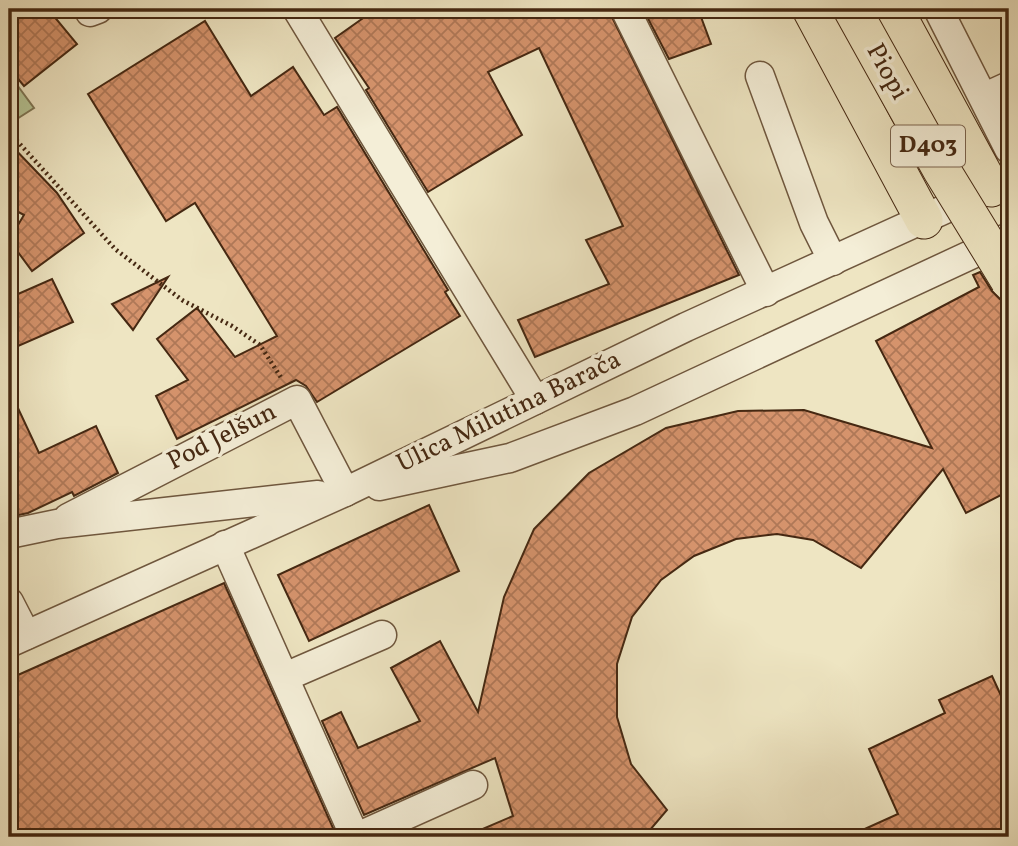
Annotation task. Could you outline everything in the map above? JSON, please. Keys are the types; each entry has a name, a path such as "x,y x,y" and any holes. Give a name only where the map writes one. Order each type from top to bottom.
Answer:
{"main road":[{"path":"811,9 924,220"},
{"name":"Piopi","path":"852,9 941,169 1009,280"},
{"path":"894,9 1000,184"}],"street":[{"path":"298,9 535,400"},
{"path":"625,9 766,292"},
{"path":"938,9 997,92 1009,149"},
{"path":"760,76 814,223 834,261"},
{"name":"Ulica Milutina Barača","path":"17,639 345,492 535,400 1000,184"},
{"path":"9,534 57,524 345,492 433,477 510,458 635,411 1009,237"},
{"name":"Pod Jelšun","path":"57,524 110,494 297,400 345,492"},
{"path":"225,545 356,837 473,785"},
{"path":"9,602 17,639"},
{"path":"285,677 382,635"}],"path":[{"path":"9,132 115,249 182,300 260,345 297,400"}],"green space":[{"path":"9,74 34,108 9,124"}],"building":[{"path":"9,9 48,9 77,44 24,86 9,68"},
{"path":"376,9 608,9 739,275 535,357 518,320 609,284 586,240 623,226 539,48 488,72 522,135 428,192 366,90 369,88 335,38"},
{"path":"643,9 698,9 711,44 669,59"},
{"path":"205,21 251,96 293,67 324,115 337,107 448,290 445,292 460,316 317,402 306,386 296,380 177,439 156,396 188,380 157,339 197,308 235,357 277,336 195,203 166,221 88,94"},
{"path":"9,143 57,193 84,233 32,271 9,240 24,215 9,207"},
{"path":"980,272 1000,299 1009,301 1009,491 966,513 943,469 861,568 813,540 777,534 736,539 694,556 661,580 632,617 617,664 617,717 631,764 667,810 644,837 464,837 513,816 495,758 364,815 322,721 341,712 358,748 420,721 391,668 440,641 478,712 504,597 534,529 589,473 666,428 738,411 804,410 932,448 876,341 979,287 973,275"},
{"path":"168,277 133,330 112,304"},
{"path":"52,279 73,322 9,350 9,298"},
{"path":"9,389 39,453 96,426 118,473 74,496 72,492 28,513 9,517"},
{"path":"429,505 459,571 309,641 278,575"},
{"path":"224,583 337,837 9,837 9,679"},
{"path":"992,676 1009,713 1009,837 847,837 898,814 869,749 945,713 939,700"}]}
